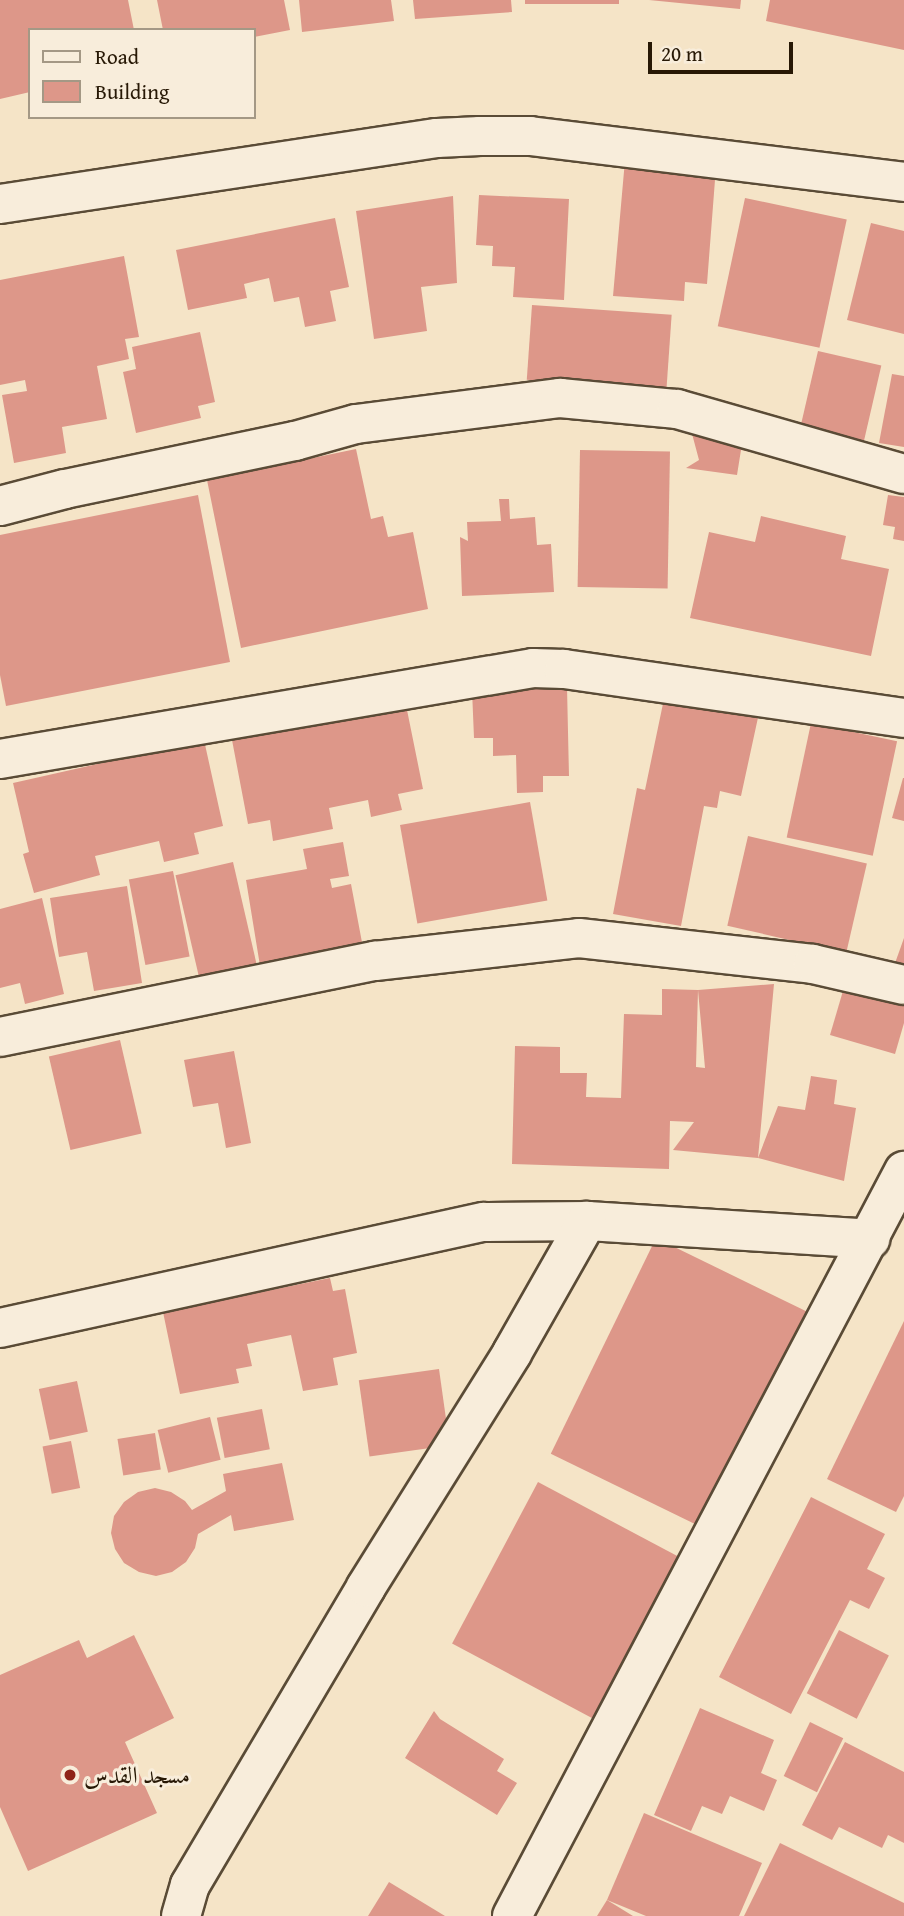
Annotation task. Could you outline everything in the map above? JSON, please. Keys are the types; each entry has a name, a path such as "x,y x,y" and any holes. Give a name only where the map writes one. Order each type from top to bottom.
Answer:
{"street":[{"path":"0,204 437,138 480,136 530,136 904,182"},
{"path":"0,506 65,489 295,441 356,424 560,398 677,410 904,474"},
{"path":"0,760 533,668 575,671 904,718"},
{"path":"0,1037 375,961 579,938 813,964 904,985"},
{"path":"512,1916 904,1171"},
{"path":"0,1328 484,1223 587,1221 870,1239"},
{"path":"181,1916 190,1885 204,1861 366,1587 512,1353 587,1221"}],"building":[{"path":"0,0 128,0 134,28 28,28 28,92 0,99"},
{"path":"157,0 284,0 290,30 256,37 256,28 163,28"},
{"path":"299,0 391,0 394,21 302,32"},
{"path":"413,0 511,0 512,12 415,19"},
{"path":"525,0 619,0 619,4 525,4"},
{"path":"649,0 741,0 740,9"},
{"path":"770,0 904,0 904,50 766,21"},
{"path":"625,160 716,167 707,284 685,282 684,301 613,296"},
{"path":"479,195 569,199 564,300 513,297 515,267 492,266 493,246 476,245"},
{"path":"453,196 457,283 421,287 427,331 374,339 356,211"},
{"path":"745,198 847,220 819,348 718,326"},
{"path":"335,218 349,287 330,291 336,321 305,327 299,297 274,302 269,278 244,284 247,298 188,310 176,250"},
{"path":"871,223 904,231 904,334 847,320"},
{"path":"124,256 139,337 125,339 129,359 97,366 107,419 62,427 66,453 14,463 2,395 27,391 25,380 0,385 0,280"},
{"path":"532,305 672,315 666,390 527,380"},
{"path":"200,332 215,402 198,406 201,418 136,433 123,372 136,369 132,347"},
{"path":"818,351 881,366 862,447 799,433"},
{"path":"892,374 904,376 904,447 879,443"},
{"path":"691,430 764,454 741,450 737,475 686,468 699,460"},
{"path":"356,449 371,519 383,516 388,537 413,532 428,609 241,648 207,480"},
{"path":"580,450 670,452 668,589 578,587"},
{"path":"198,495 230,662 6,706 0,675 0,535"},
{"path":"888,495 904,497 904,541 893,539 895,527 883,525"},
{"path":"499,499 509,499 510,519 535,517 537,545 551,544 554,592 462,596 460,537 468,541 467,522 501,521"},
{"path":"761,516 846,536 841,559 889,569 871,656 690,618 709,532 755,542"},
{"path":"567,687 569,776 543,776 543,792 517,793 516,755 493,756 493,738 474,738 472,690"},
{"path":"665,694 759,713 741,796 720,791 717,808 704,806 681,926 613,914 637,788 645,790"},
{"path":"406,705 423,789 398,794 402,810 371,817 368,800 329,808 333,829 273,841 270,820 248,824 232,740"},
{"path":"811,723 897,741 873,856 787,837"},
{"path":"204,740 223,826 194,833 199,854 164,862 159,841 95,856 100,875 34,893 23,854 29,852 13,783"},
{"path":"904,778 904,821 892,818"},
{"path":"530,802 547,900 417,923 400,825"},
{"path":"748,836 867,863 846,953 727,926"},
{"path":"343,842 349,876 330,879 332,888 351,884 364,953 261,972 246,880 307,869 303,849"},
{"path":"233,862 258,971 201,984 176,875"},
{"path":"173,871 190,956 145,965 129,880"},
{"path":"127,886 142,983 94,991 87,952 59,957 50,898"},
{"path":"42,898 64,994 25,1004 20,983 0,988 0,909"},
{"path":"904,938 904,969 894,966"},
{"path":"774,984 758,1158 673,1150 694,1122 670,1121 669,1169 512,1164 515,1046 560,1047 560,1073 587,1073 586,1097 621,1098 624,1014 662,1015 662,989 698,990","holes":["698,990 705,1068 696,1067"]},
{"path":"845,984 904,1001 904,1023 895,1054 830,1035"},
{"path":"120,1040 142,1134 70,1150 49,1056"},
{"path":"234,1051 251,1143 226,1148 218,1103 193,1107 184,1060"},
{"path":"811,1076 837,1080 834,1104 856,1108 844,1181 758,1158 778,1106 805,1110"},
{"path":"656,1238 816,1316 711,1532 551,1454"},
{"path":"330,1278 333,1291 345,1289 357,1353 333,1358 338,1385 303,1391 291,1335 247,1344 252,1366 236,1369 239,1383 180,1394 163,1312"},
{"path":"904,1321 904,1496 896,1512 827,1479"},
{"path":"439,1369 450,1445 370,1457 359,1380"},
{"path":"77,1381 88,1432 50,1440 39,1389"},
{"path":"262,1409 270,1449 225,1458 217,1418"},
{"path":"210,1417 221,1460 168,1473 158,1430"},
{"path":"155,1433 161,1470 123,1475 117,1439"},
{"path":"71,1441 80,1488 52,1494 43,1447"},
{"path":"282,1463 294,1520 234,1531 231,1515 198,1534 195,1548 186,1562 172,1572 156,1576 139,1572 124,1563 115,1549 111,1533 114,1516 124,1502 138,1492 155,1488 171,1492 185,1501 192,1510 226,1491 223,1474"},
{"path":"538,1482 688,1562 602,1723 452,1644"},
{"path":"811,1497 885,1534 867,1569 885,1578 869,1609 850,1600 791,1714 719,1677"},
{"path":"839,1630 889,1655 857,1719 807,1693"},
{"name":"مسجد القدس","path":"134,1635 174,1718 125,1742 157,1813 28,1871 0,1807 0,1675 79,1640 87,1658"},
{"path":"700,1708 774,1740 761,1773 777,1780 764,1811 730,1796 722,1814 702,1806 691,1831 654,1815"},
{"path":"434,1711 440,1719 504,1759 497,1771 517,1783 497,1815 405,1758"},
{"path":"810,1722 843,1738 817,1792 784,1776"},
{"path":"845,1742 904,1772 904,1843 888,1835 882,1848 839,1827 832,1840 802,1825"},
{"path":"644,1813 762,1863 739,1916 646,1916 607,1900"},
{"path":"780,1843 904,1903 904,1916 744,1916"},
{"path":"389,1882 445,1916 368,1916"},
{"path":"607,1900 633,1916 597,1916"}],"place":[{"name":"مسجد القدس","path":"70,1775"}]}
